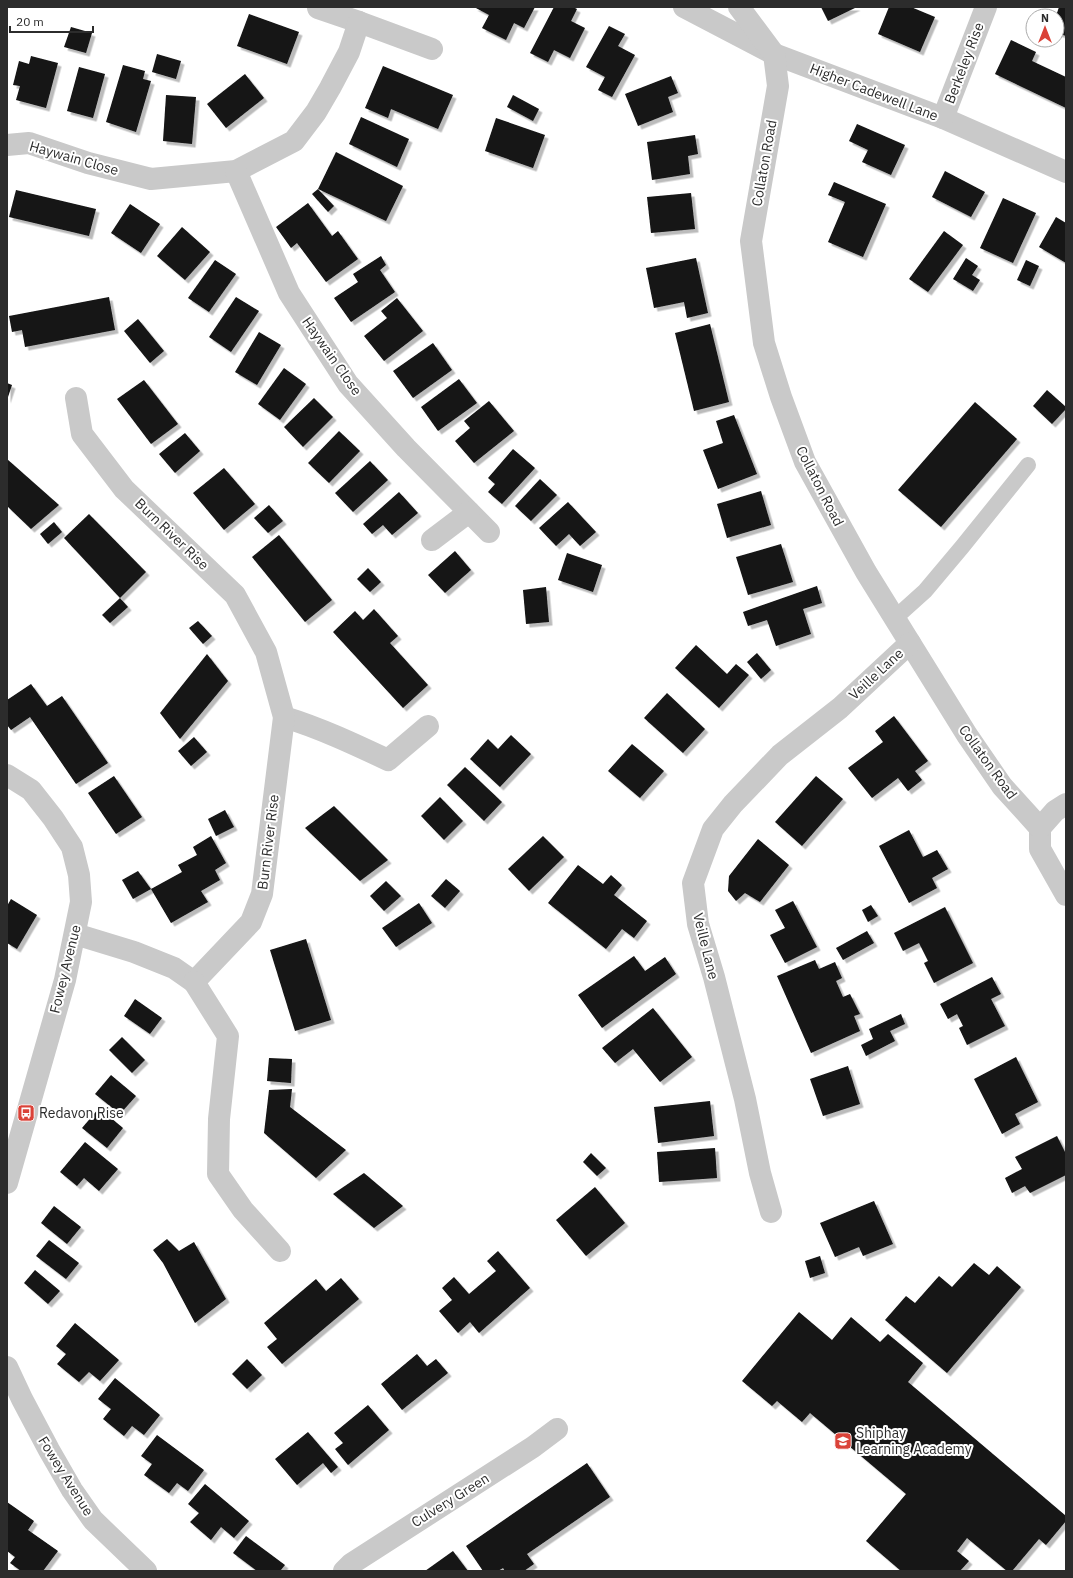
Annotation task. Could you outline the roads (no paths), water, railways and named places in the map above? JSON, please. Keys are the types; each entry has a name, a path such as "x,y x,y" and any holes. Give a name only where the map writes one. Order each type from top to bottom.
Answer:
{"street":[{"name":"Higher Cadewell Lane","path":"684,7 774,54 943,118 1066,172"},
{"name":"Collaton Road","path":"739,7 774,54 778,86 751,241 764,343 781,397 805,462 866,572 967,735 1002,786 1040,828"},
{"name":"Berkeley Rise","path":"943,118 986,7"},
{"path":"318,8 432,49"},
{"name":"Haywain Close","path":"7,145 29,143 88,163 151,179 236,171 294,141 316,112 330,88 348,52 359,22"},
{"name":"Haywain Close","path":"236,171 289,293 348,384 406,448 489,532"},
{"name":"Burn River Rise","path":"76,398 82,434 124,489 235,595 266,652 284,717 278,751 262,894 251,922 194,982"},
{"path":"432,540 469,512"},
{"name":"Veille Lane","path":"771,1212 760,1173 745,1099 720,1000 698,924 693,883 713,829 733,804 780,755 840,708 910,643"},
{"path":"284,717 306,724 350,742 388,760 428,726"},
{"name":"Fowey Avenue","path":"7,775 31,790 53,818 72,847 79,875 81,902 65,980 7,1184"},
{"path":"1066,804 1055,811 1040,828 1040,849 1066,894"},
{"path":"75,934 134,952 174,968 194,982 228,1036 219,1119 218,1174 243,1210 280,1251"},
{"name":"Fowey Avenue","path":"7,1367 35,1424 72,1490 93,1520 146,1571"},
{"name":"Culvery Green","path":"344,1571 351,1564 402,1530 534,1447 557,1429"}],"lane":[{"path":"895,618 925,591 1028,465"}],"place":[{"name":"Redavon Rise","path":"26,1113"},
{"name":"Shiphay Learning Academy","path":"843,1441"}]}
